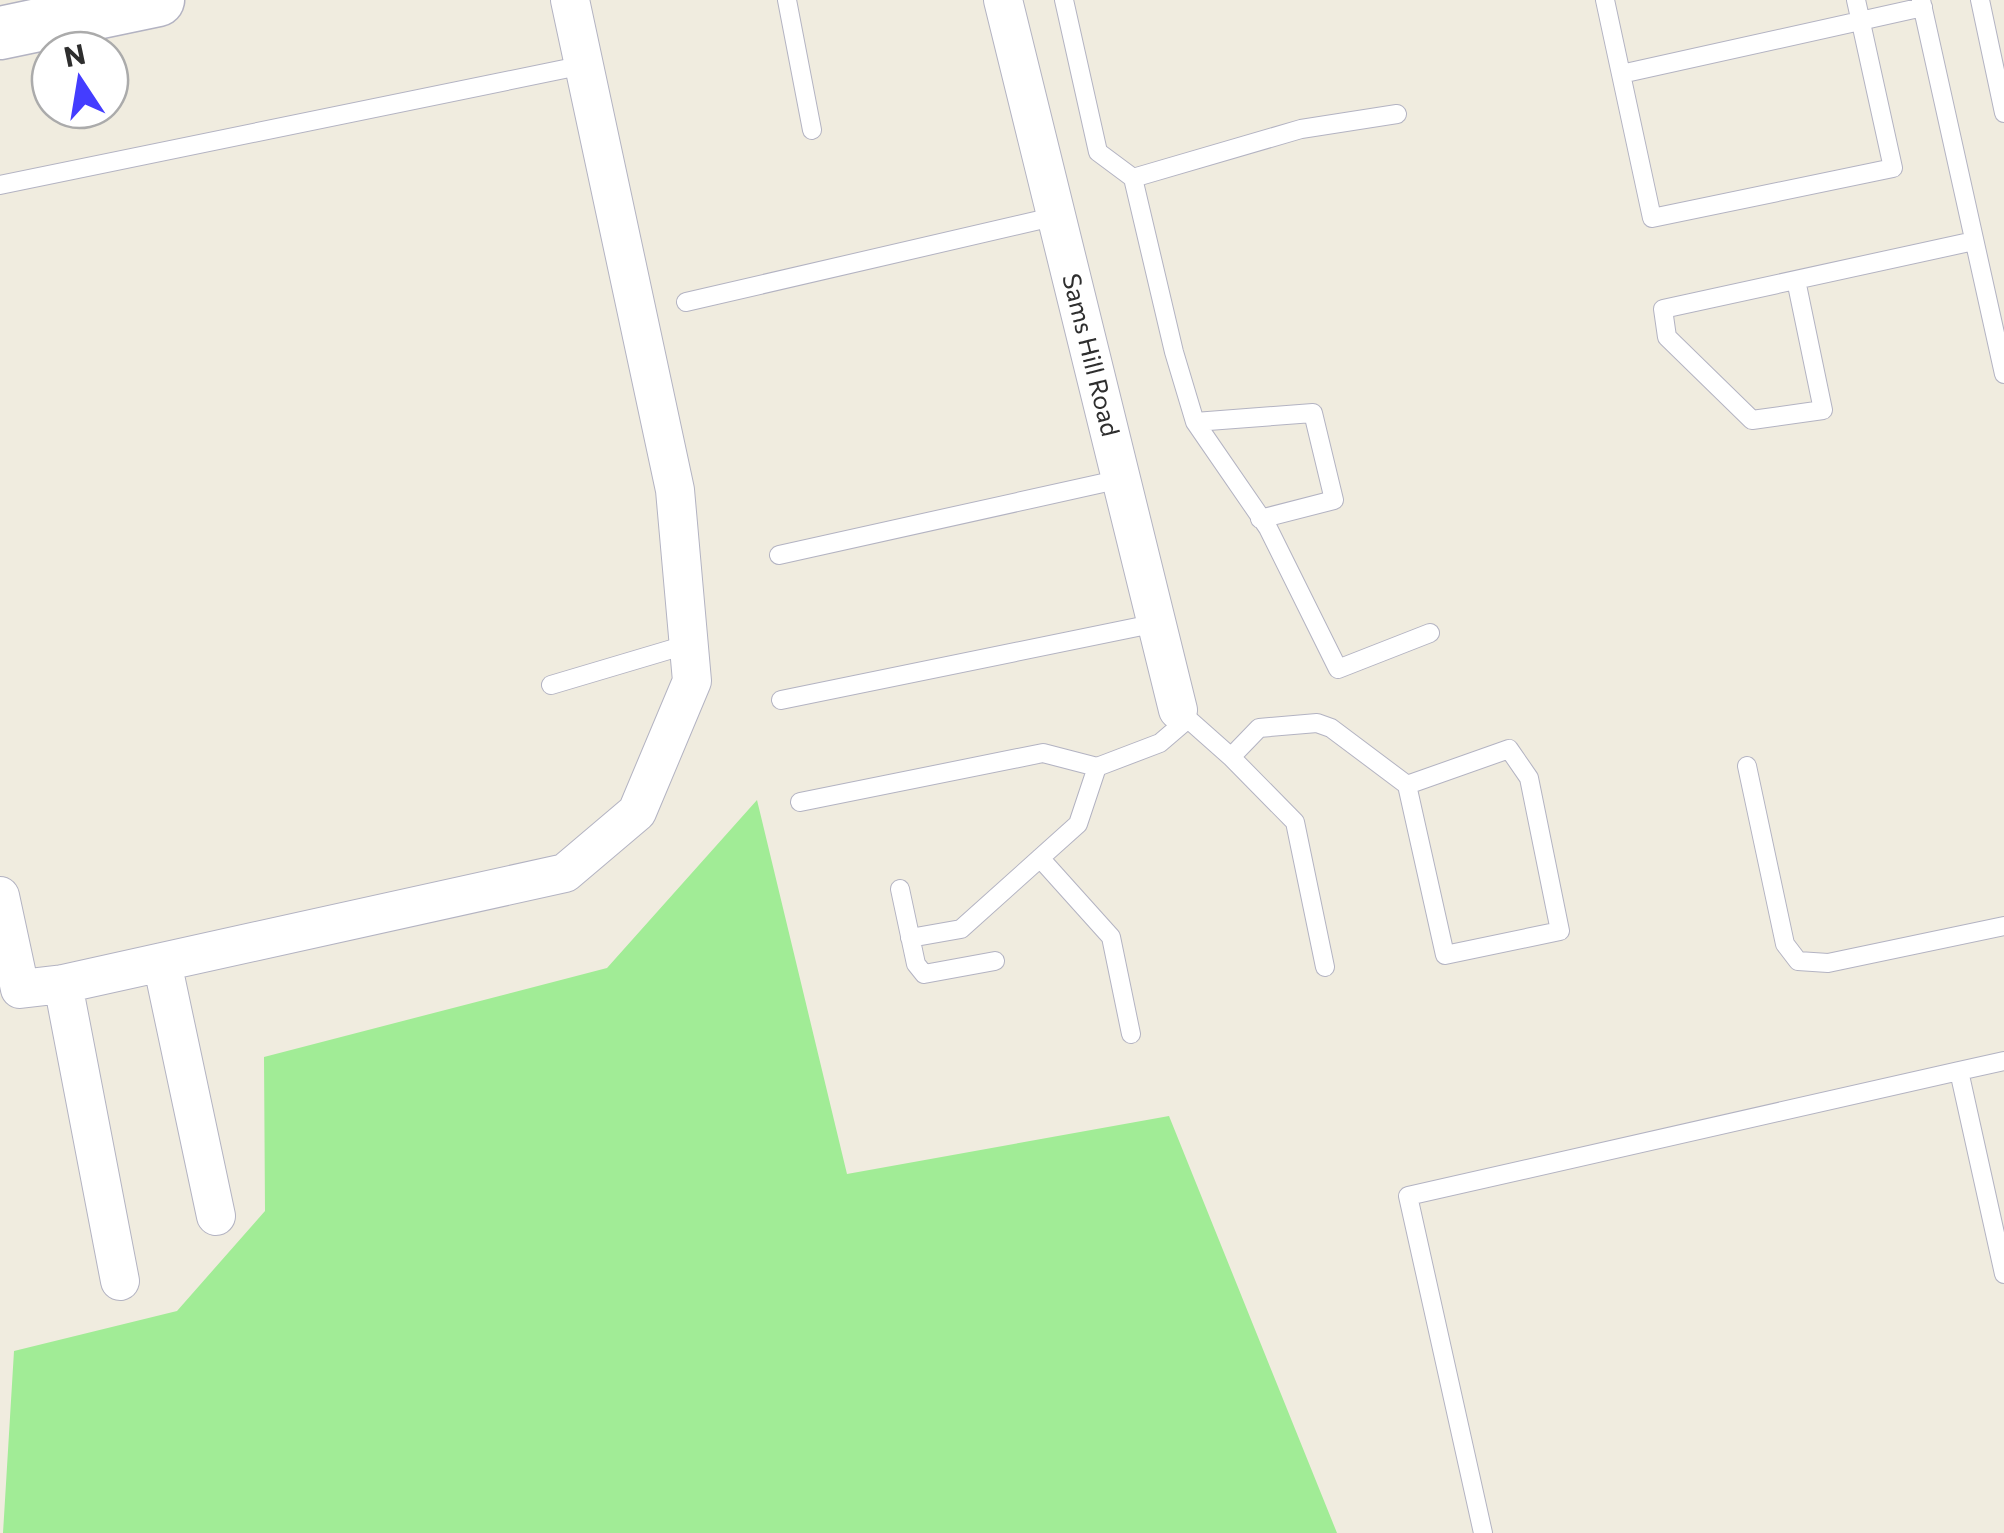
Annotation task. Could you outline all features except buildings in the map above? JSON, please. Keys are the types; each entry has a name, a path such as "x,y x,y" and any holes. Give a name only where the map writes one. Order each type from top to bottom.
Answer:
{"main road":[{"path":"0,34 158,0"}],"street":[{"path":"0,896 20,989 63,984 565,874 637,812 692,681 689,644 676,490 570,0"},
{"name":"Sams Hill Road","path":"1003,0 1183,714"},
{"path":"162,962 216,1216"},
{"path":"63,984 120,1281"}],"lane":[{"path":"787,0 812,130"},
{"path":"1064,0 1098,152 1133,178 1194,422 1260,518 1338,669 1430,633"},
{"path":"1605,0 1652,218 1894,168 1856,0"},
{"path":"1980,0 2004,109"},
{"path":"1621,74 1922,4 2004,374"},
{"path":"0,185 584,65"},
{"path":"1133,178 1301,129 1398,114"},
{"path":"686,302 1056,216"},
{"path":"1796,280 1823,410 1752,420 1666,337 1663,309 1974,241"},
{"path":"1194,422 1313,413 1334,500 1260,518"},
{"path":"779,555 1122,479"},
{"path":"781,700 1157,623"},
{"path":"551,685 689,644"},
{"path":"800,802 1043,753 1096,767 1160,743 1183,714 1295,822 1325,967"},
{"path":"1231,757 1259,728 1317,723 1331,728 1407,785 1445,955 1560,931 1530,778 1509,749 1407,785"},
{"path":"1747,766 1785,944 1798,960 1828,963 2004,926"},
{"path":"910,938 961,929 1078,824 1096,767"},
{"path":"1040,858 1111,936 1131,1034"},
{"path":"900,889 916,964 924,974 994,960"},
{"path":"1483,1533 1408,1196 2004,1062"},
{"path":"1958,1071 2004,1274"}],"green space":[{"path":"757,800 847,1174 1169,1116 1337,1533 3,1533 14,1351 177,1311 265,1211 264,1057 607,968"}]}
